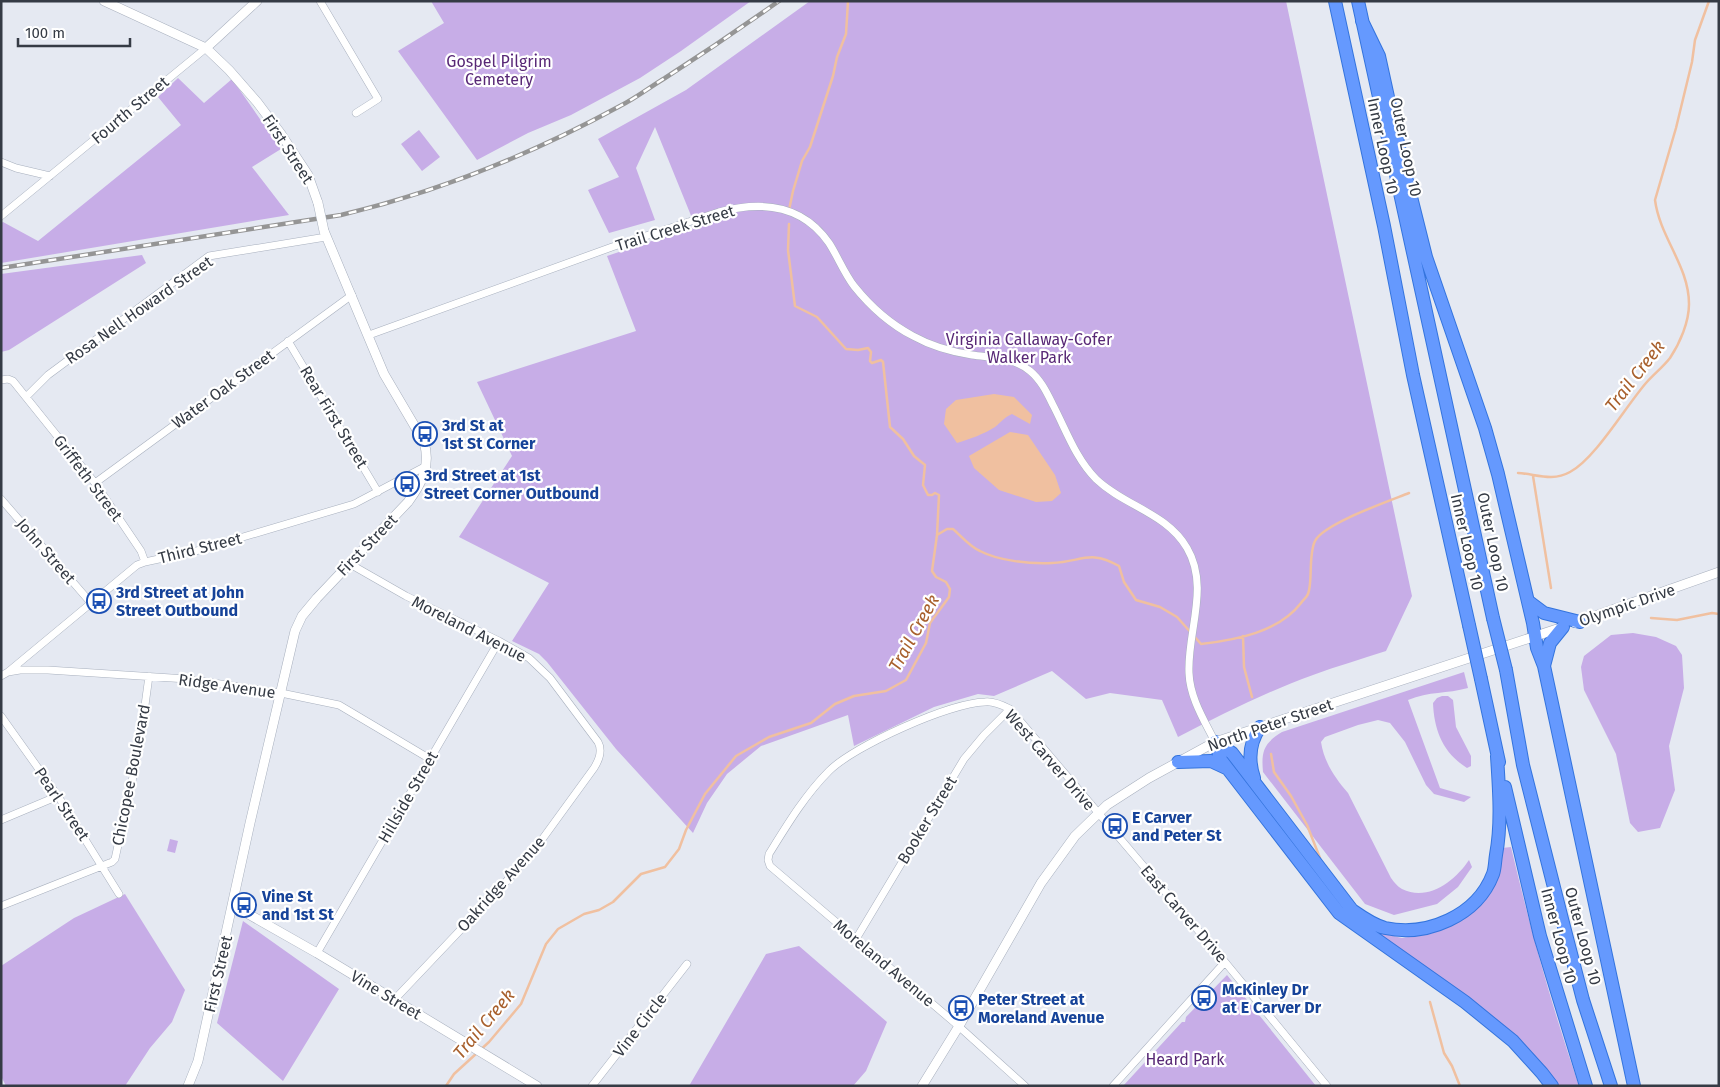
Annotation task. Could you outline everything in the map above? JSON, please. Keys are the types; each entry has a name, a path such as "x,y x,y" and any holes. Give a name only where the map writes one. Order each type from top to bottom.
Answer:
{"highway":[{"name":"Inner Loop 10","path":"1335,1 1384,226 1413,375 1497,756 1540,936 1586,1086"},
{"name":"Outer Loop 10","path":"1358,1 1506,670 1523,765 1583,1000 1611,1086"},
{"path":"1362,21 1379,56 1402,161 1426,257 1485,428 1498,474 1537,648 1544,666 1634,1086"},
{"path":"1528,602 1544,613 1580,622"},
{"path":"1544,666 1550,643 1563,627"},
{"path":"1256,785 1250,768 1250,752 1254,735 1260,727"},
{"path":"1215,742 1226,768 1339,913 1465,1002 1513,1041 1552,1086"},
{"path":"1215,742 1232,753 1352,910 1365,920 1385,928 1412,930 1435,926 1460,915 1481,897 1494,874 1500,806 1497,756"},
{"path":"1178,762 1211,761 1226,768"}],"street":[{"path":"104,1 206,48"},
{"name":"Fourth Street","path":"1,216 206,48 257,1"},
{"path":"320,1 378,99 356,113"},
{"name":"First Street","path":"188,1086 198,1061 291,643 302,616 316,598 393,519 418,489 426,466 427,452 424,442 384,374 325,234 318,203 308,175 282,134 251,95 206,48"},
{"path":"1,162 16,168 50,176"},
{"name":"Trail Creek Street","path":"369,335 612,247 719,212 735,208 759,206 783,210 803,219 829,243 853,284 868,303 900,328 914,337 942,348 972,355 1000,357 1011,360 1030,371 1045,389 1074,448 1085,466 1097,480 1125,501 1164,522 1176,533 1187,548 1195,569 1197,586 1190,657 1190,680 1194,698 1215,742"},
{"name":"Rosa Nell Howard Street","path":"26,397 48,374 210,256 325,234"},
{"name":"Water Oak Street","path":"95,483 352,296"},
{"name":"Rear First Street","path":"288,341 378,492"},
{"path":"1,380 8,379 13,381 26,397"},
{"name":"Griffeth Street","path":"26,397 95,483 140,551 145,562"},
{"name":"Third Street","path":"5,674 132,568 145,562 196,551 354,504 426,466"},
{"name":"John Street","path":"1,499 91,603"},
{"name":"Moreland Avenue","path":"350,564 406,596 499,641 529,658 550,678 598,742 601,750 598,761"},
{"name":"Olympic Drive","path":"1535,636 1580,622 1719,572"},
{"name":"North Peter Street","path":"922,1086 1041,883 1075,836 1097,814 1129,790 1215,742 1535,636"},
{"name":"Hillside Street","path":"317,954 499,641"},
{"name":"Ridge Avenue","path":"5,674 20,670 48,670 149,676 187,679 281,693 339,705 430,759"},
{"name":"Chicopee Boulevard","path":"102,866 112,862 116,855 139,749 149,676"},
{"name":"West Carver Drive","path":"768,860 769,854 794,815 830,770 852,754 913,723 964,705 984,702 992,702 1010,710 1045,749 1097,814"},
{"name":"Booker Street","path":"856,939 964,759 978,740 1010,710"},
{"name":"Pearl Street","path":"1,716 58,796 119,894"},
{"name":"Oakridge Avenue","path":"394,1000 504,884 538,845 598,761"},
{"path":"1,820 58,796"},
{"name":"East Carver Drive","path":"1097,814 1225,962 1327,1086"},
{"name":"Moreland Avenue","path":"768,860 770,866 958,1026 1025,1086"},
{"path":"1,906 102,866"},
{"name":"Vine Street","path":"233,908 243,911 317,954 537,1086"},
{"path":"1113,1086 1225,962"},
{"name":"Vine Circle","path":"592,1086 687,964"}],"green space":[{"name":"Gospel Pilgrim Cemetery","path":"431,1 751,1 640,78 571,115 528,133 477,160 398,51 444,23"},
{"name":"Virginia Callaway-Cofer Walker Park","path":"810,1 1286,1 1412,596 1386,651 1278,689 1178,737 1162,700 1110,693 1086,699 1052,671 994,696 978,694 934,707 854,746 848,715 761,746 727,774 707,803 693,833 616,749 547,662 539,654 512,641 549,583 459,537 512,456 477,382 636,331 607,256 735,213 733,204 692,218 655,127 636,168 655,220 609,233 588,190 619,177 598,139 686,90"},
{"path":"178,78 204,103 232,79 281,149 252,167 289,215 1,263 1,223 3,222 38,241 181,125 158,97"},
{"path":"419,130 440,157 422,171 401,144"},
{"path":"142,255 146,263 9,350 1,352 1,274"},
{"path":"1633,633 1656,637 1676,646 1682,655 1684,688 1669,746 1675,790 1660,828 1638,832 1630,823 1616,754 1584,690 1581,667 1584,656 1611,635"},
{"path":"1464,672 1468,688 1423,695 1408,700 1440,788 1471,797 1464,802 1434,794 1426,785 1405,742 1390,723 1378,720 1358,725 1325,737 1321,742 1331,769 1348,793 1391,878 1399,887 1412,892 1431,891 1449,882 1469,860 1472,867 1458,887 1437,904 1394,915 1365,904 1263,772 1263,753 1271,740 1282,732"},
{"path":"1442,696 1448,696 1453,700 1456,727 1471,756 1471,766 1467,768 1452,755 1441,740 1435,722 1433,703"},
{"path":"170,839 178,841 175,853 167,851"},
{"path":"1511,847 1542,967 1579,1086 1558,1086 1547,1071 1371,931 1402,938 1433,933 1469,915 1502,848"},
{"path":"125,894 185,990 172,1022 150,1048 125,1086 6,1086 1,1076 1,966 74,918"},
{"path":"243,921 339,989 283,1081 217,1023"},
{"path":"799,946 887,1022 866,1071 853,1086 689,1086 766,954"},
{"name":"Heard Park","path":"1227,975 1316,1086 1123,1086 1182,1022 1185,1022 1186,1017"}],"shaded area":[{"path":"994,394 1014,397 1032,415 1030,424 1012,414 991,430 957,443 944,424 946,409 956,400"},
{"path":"1010,432 1028,435 1055,475 1061,493 1052,501 1036,502 999,490 974,468 969,456"}],"waterway":[{"path":"789,210 802,161 810,147 833,76 837,57 846,34 848,1"},
{"name":"Trail Creek","path":"1518,473 1557,477 1570,472 1580,465 1600,444 1646,383 1670,358 1683,332 1689,311 1688,290 1680,264 1662,227 1655,200 1676,128 1692,62 1695,40 1709,1"},
{"name":"Trail Creek","path":"446,1086 454,1074 489,1042 521,1004 546,944 558,929 584,914 599,910 613,902 641,874 665,867 679,849 686,830 705,794 736,756 769,737 811,723 835,704 854,696 886,691 906,680 926,643 930,623 949,597 950,589 946,582 936,577 932,571 937,535 939,495 935,493 928,495 923,485 925,465 914,456 903,439 890,427 883,362 881,360 872,363 870,361 871,352 868,348 858,350 846,349 817,317 795,306 788,250 789,224"},
{"path":"1533,476 1551,588"},
{"name":"Trail Creek","path":"937,535 947,529 953,529 976,549 996,557 1015,561 1052,563 1093,557 1109,561 1119,566 1124,582 1136,600 1160,607 1177,617 1201,644 1256,633 1281,621 1292,613 1307,595 1313,547 1321,534 1343,520 1409,493"},
{"path":"1651,618 1677,620 1712,613 1719,614"},
{"path":"1243,636 1244,667 1252,697"},
{"path":"1271,754 1274,772 1291,796 1307,825 1320,858"},
{"path":"1430,1002 1444,1053 1452,1066 1460,1086"}],"railway":[{"path":"1,268 341,215 377,206 449,183 519,156 587,124 626,103 779,1"}],"place":[{"name":"3rd St at 1st St Corner","path":"425,434"},
{"name":"3rd Street at 1st Street Corner Outbound","path":"407,484"},
{"name":"3rd Street at John Street Outbound","path":"99,601"},
{"name":"E Carver and Peter St","path":"1115,826"},
{"name":"Vine St and 1st St","path":"244,905"},
{"name":"McKinley Dr at E Carver Dr","path":"1204,998"},
{"name":"Peter Street at Moreland Avenue","path":"961,1008"}]}
